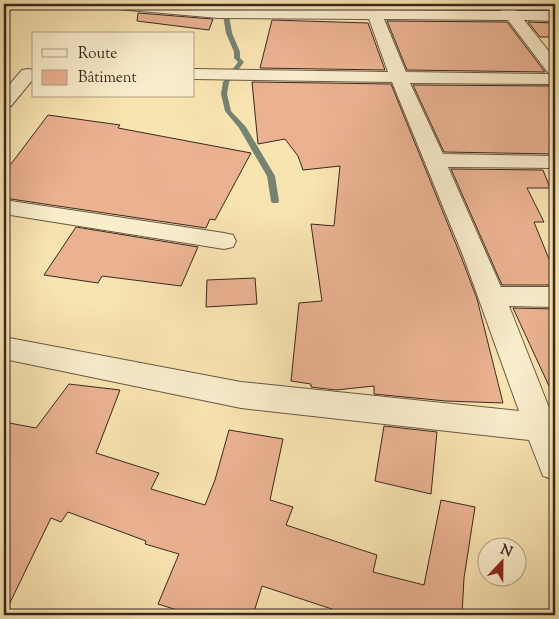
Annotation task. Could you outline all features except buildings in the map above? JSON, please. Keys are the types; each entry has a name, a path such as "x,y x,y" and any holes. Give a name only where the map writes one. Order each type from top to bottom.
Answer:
{"street":[{"path":"106,4 224,13 373,9 508,9 555,16"},
{"path":"373,9 399,77 491,296 555,465"},
{"path":"508,9 555,70"},
{"path":"4,72 31,74"},
{"path":"4,102 31,74"},
{"path":"195,74 555,79"},
{"path":"435,160 555,162"},
{"path":"4,207 224,241"},
{"path":"491,296 555,297"},
{"path":"4,348 241,395 539,426"}],"waterway":[{"path":"224,4 229,33 237,52 237,58 241,62 226,82 224,94 228,111 242,127 271,176 275,201"}]}
